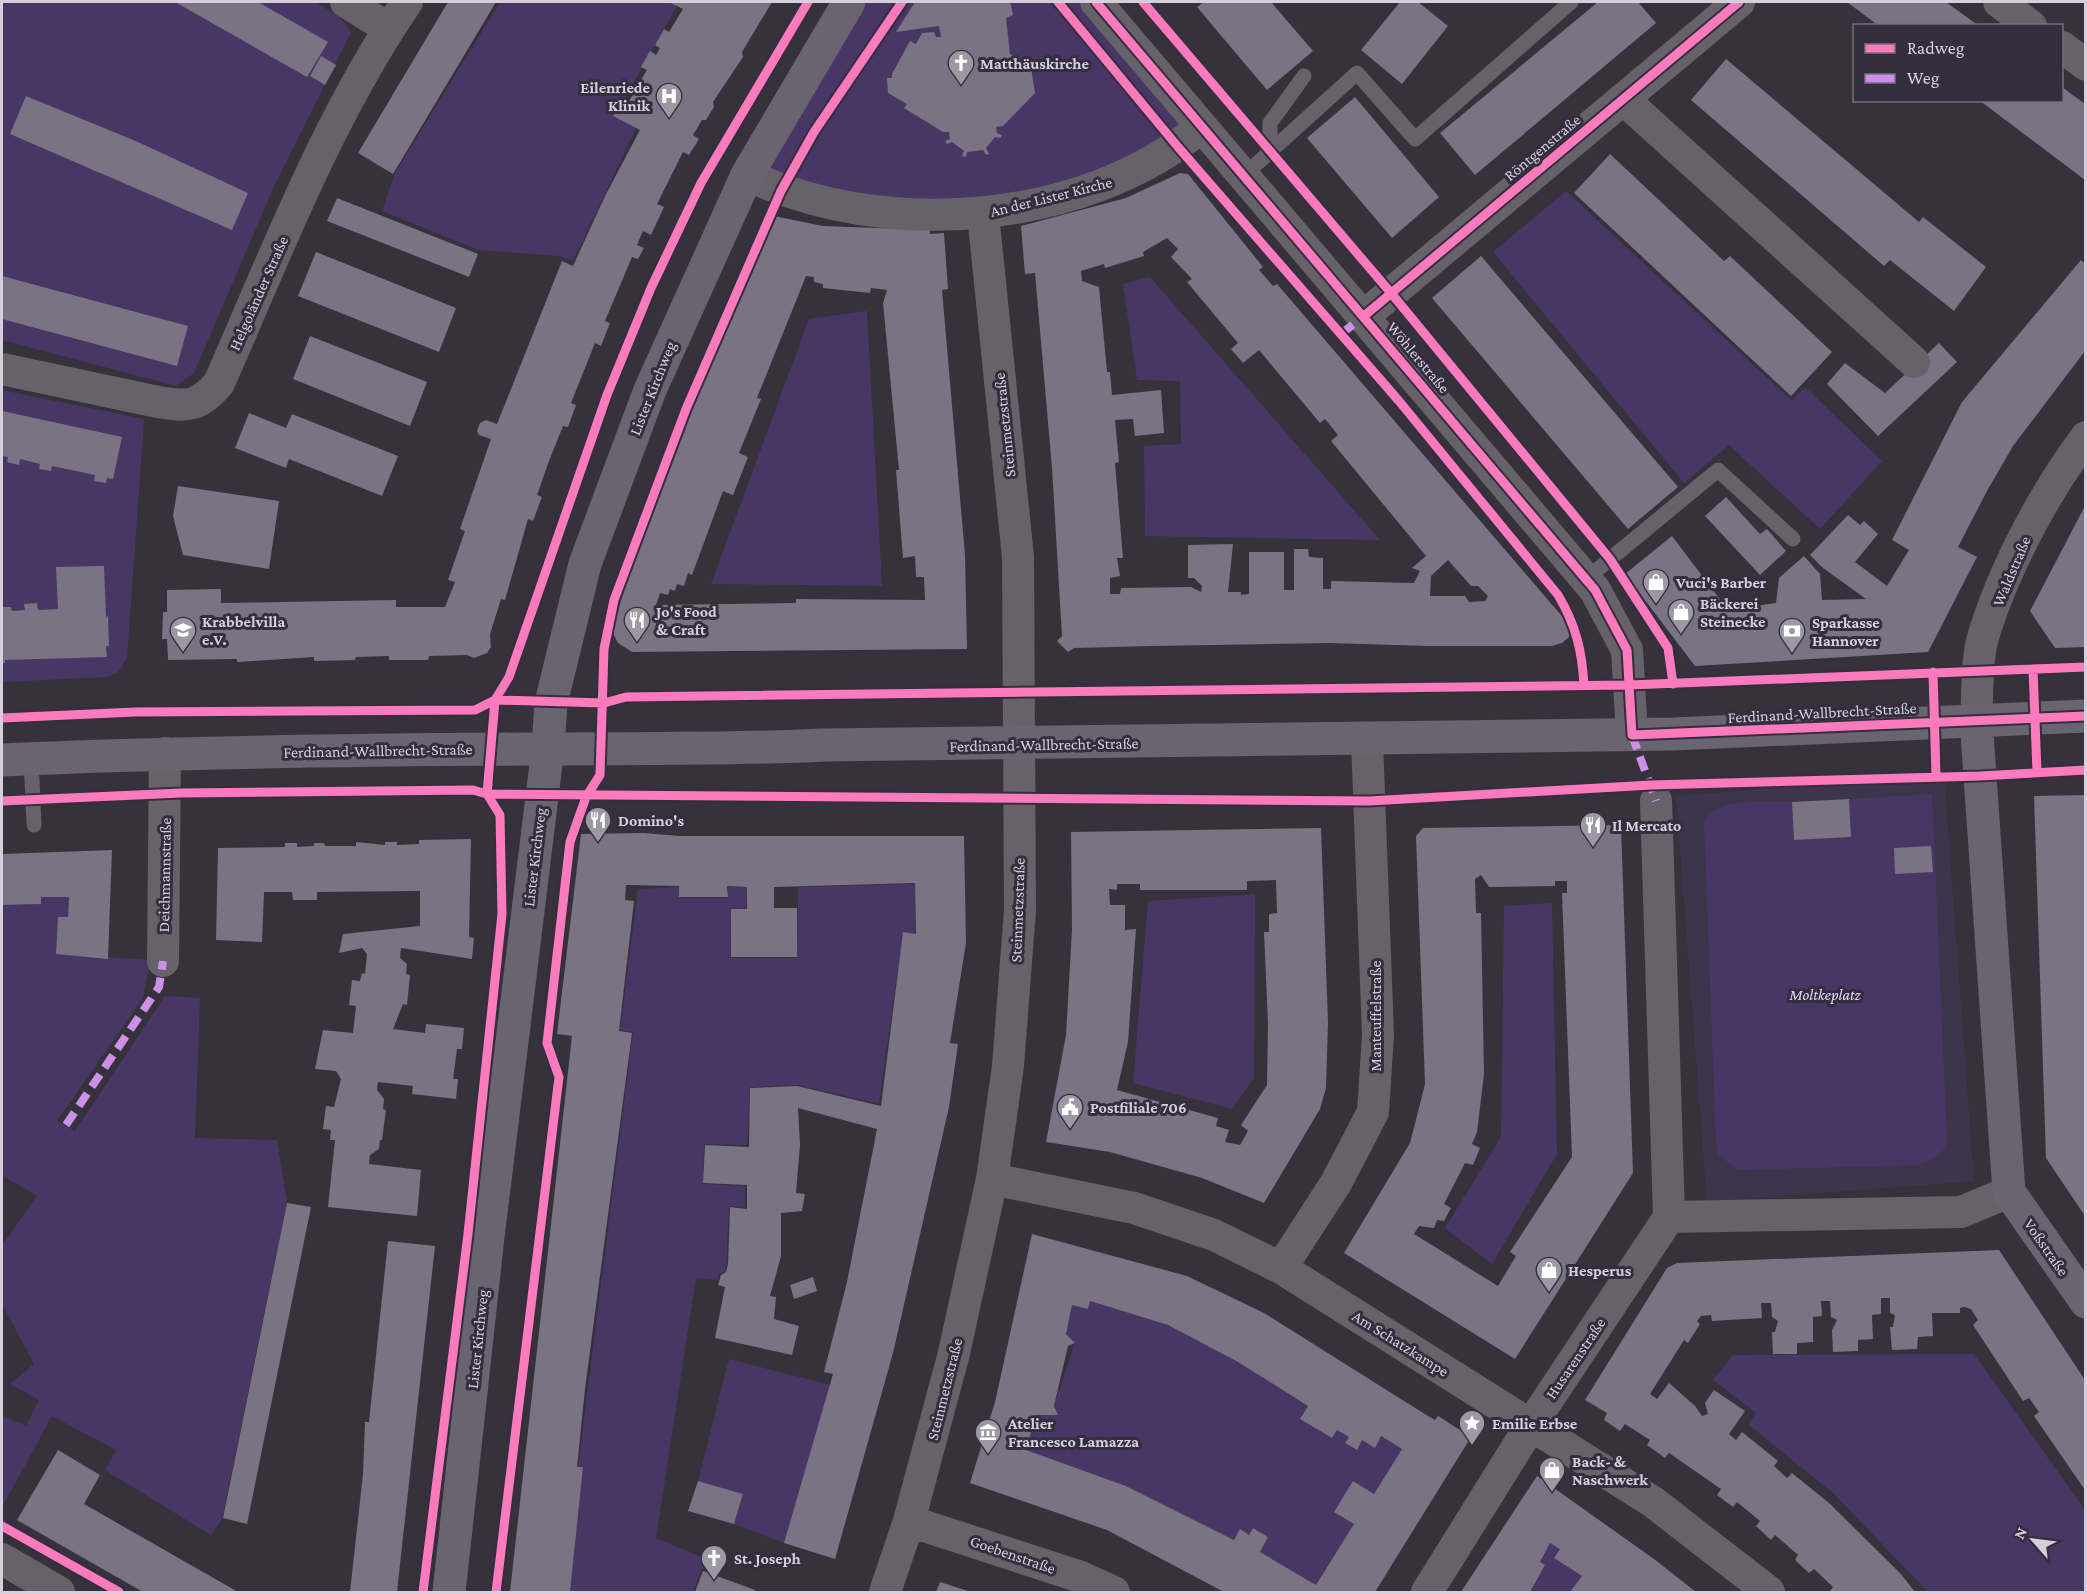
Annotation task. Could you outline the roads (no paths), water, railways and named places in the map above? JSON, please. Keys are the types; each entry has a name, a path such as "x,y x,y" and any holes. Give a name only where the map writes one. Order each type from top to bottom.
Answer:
{"street":[{"path":"346,2 388,28"},
{"name":"Helgoländer Straße","path":"2,369 182,406 204,401 219,383 324,146 388,28 407,2"},
{"name":"Lister Kirchweg","path":"449,1593 488,1237 548,748 550,703 585,564 650,390 747,175 849,2"},
{"name":"Wöhlerstraße","path":"1096,2 1595,590 1627,650 1632,735"},
{"name":"Röntgenstraße","path":"1364,316 1739,2"},
{"path":"1999,2 2028,24"},
{"path":"2063,48 2085,65"},
{"path":"1623,99 1914,362"},
{"name":"An der Lister Kirche","path":"747,175 781,191 836,206 910,214 983,214 1055,199 1114,182 1178,147 1201,128"},
{"name":"Steinmetzstraße","path":"885,1593 909,1521 954,1353 992,1179 1008,1066 1020,910 1018,557 983,214"},
{"name":"Waldstraße","path":"1976,719 1982,643 2017,549 2065,465 2085,437"},
{"name":"Ferdinand-Wallbrecht-Straße","path":"16,759 165,753 548,748 739,750 824,745 1632,735 2085,716"},
{"path":"1656,801 1669,1217 1961,1212 2009,1192 1976,719"},
{"name":"Manteuffelstraße","path":"1281,1268 1336,1183 1373,1112 1378,1035 1367,740"},
{"name":"Deichmannstraße","path":"163,961 165,753"},
{"name":"Am Schatzkampe","path":"992,1179 1134,1208 1214,1235 1281,1268 1653,1502 1769,1593"},
{"name":"Voßstraße","path":"2009,1192 2085,1302"},
{"name":"Husarenstraße","path":"1427,1593 1531,1425 1669,1217"},
{"name":"Goebenstraße","path":"909,1521 1059,1569 1114,1593"},
{"path":"2,1559 59,1593"}],"lane":[{"path":"1243,176 1357,73 1415,139 1571,2"},
{"path":"1270,153 1270,123 1304,76"},
{"path":"1586,579 1718,470 1793,539"},
{"path":"16,759 34,825"}],"place":[{"name":"Matthäuskirche","path":"961,86"},
{"name":"Eilenriede Klinik","path":"669,119"},
{"name":"Vuci's Barber","path":"1656,605"},
{"name":"Bäckerei Steinecke","path":"1681,635"},
{"name":"Jo's Food & Craft","path":"637,643"},
{"name":"Krabbelvilla e.V.","path":"183,653"},
{"name":"Sparkasse Hannover","path":"1792,654"},
{"name":"Domino's","path":"598,843"},
{"name":"Il Mercato","path":"1593,848"},
{"name":"Postfiliale 706","path":"1070,1130"},
{"name":"Hesperus","path":"1549,1293"},
{"name":"Emilie Erbse","path":"1472,1446"},
{"name":"Atelier Francesco Lamazza","path":"988,1455"},
{"name":"Back- & Naschwerk","path":"1552,1493"},
{"name":"St. Joseph","path":"714,1581"}],"park label":[{"name":"Moltkeplatz","path":"1825,994"}]}
